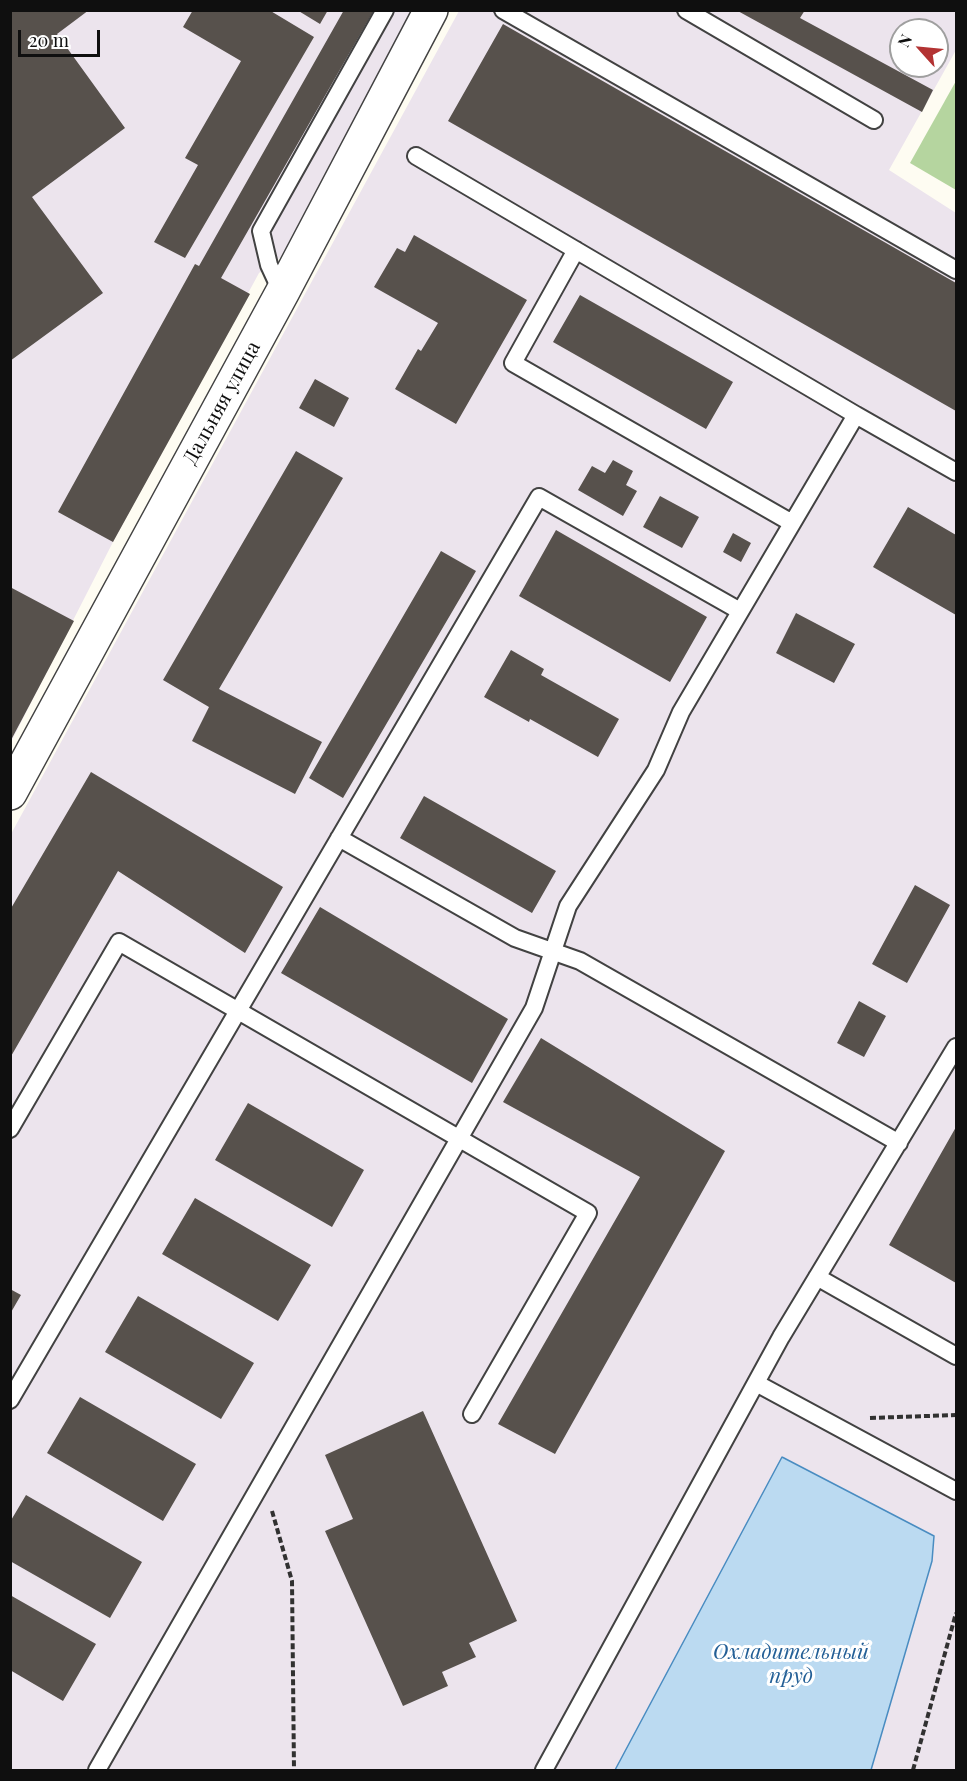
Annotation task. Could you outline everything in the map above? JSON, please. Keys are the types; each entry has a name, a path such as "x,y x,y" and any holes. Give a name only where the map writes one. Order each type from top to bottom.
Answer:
{"street":[{"name":"Дальняя улица","path":"10,793 282,293 431,11"}],"lane":[{"path":"282,293 269,266 261,231 385,10"},
{"path":"503,10 957,270"},
{"path":"686,10 874,120"},
{"path":"416,156 957,472"},
{"path":"576,250 513,363 792,523"},
{"path":"97,1770 461,1140 534,1008 568,906 656,770 681,712 856,415"},
{"path":"10,1400 539,497 740,611"},
{"path":"339,838 515,938 580,961 899,1143"},
{"path":"10,1130 119,942 588,1213 472,1414"},
{"path":"544,1770 756,1383 817,1277 956,1051"},
{"path":"817,1277 957,1356"},
{"path":"756,1383 957,1491"}],"path":[{"path":"826,1420 957,1415"},
{"path":"264,1481 292,1581 294,1770"},
{"path":"913,1770 957,1614"}],"shaded area":[{"path":"11,11 410,11 409,20 365,107 356,115 281,257 259,273 113,542 11,742"},
{"path":"459,11 956,11 956,50 949,63 949,18 889,18 889,78 940,78 889,170 956,213 956,1770 11,1770 11,834"}],"green space":[{"path":"956,81 956,190 910,163"}],"water":[{"name":"Охладительный пруд","path":"782,1457 934,1536 932,1561 871,1770 615,1770"}],"building":[{"path":"10,10 89,10 57,34 125,128 32,197 103,293 10,361"},
{"path":"193,10 269,10 314,37 185,258 154,242 198,165 185,158 241,61 183,27"},
{"path":"297,10 328,10 320,24"},
{"path":"344,10 374,10 221,278 250,294 113,542 58,512 195,264 199,266"},
{"path":"736,10 805,10 800,18 889,66 889,78 911,78 933,90 922,112"},
{"path":"503,24 956,283 956,411 448,121"},
{"path":"414,235 527,300 456,424 395,389 418,349 421,351 438,323 374,287 397,248 405,252"},
{"path":"580,295 733,382 706,429 553,342"},
{"path":"315,379 349,398 334,427 299,408"},
{"path":"296,451 343,478 219,689 322,742 295,794 192,741 209,707 163,680"},
{"path":"613,460 633,471 626,485 637,491 623,516 578,490 592,466 605,473"},
{"path":"660,496 699,517 682,548 643,527"},
{"path":"908,507 956,535 956,615 873,567"},
{"path":"556,530 707,617 670,682 519,596"},
{"path":"733,533 751,543 741,562 723,552"},
{"path":"441,551 476,571 343,798 309,778"},
{"path":"10,587 74,621 10,742"},
{"path":"796,613 855,644 834,683 776,653"},
{"path":"511,650 544,669 541,675 619,719 598,757 530,719 529,722 484,697"},
{"path":"91,772 283,887 245,953 118,871 10,1058 10,910"},
{"path":"424,796 556,871 532,913 400,838"},
{"path":"915,885 950,905 907,983 872,964"},
{"path":"320,907 508,1019 472,1083 281,973"},
{"path":"859,1001 886,1016 864,1057 837,1043"},
{"path":"541,1038 725,1151 555,1454 498,1424 640,1177 503,1102"},
{"path":"248,1103 364,1170 332,1227 215,1160"},
{"path":"956,1127 956,1283 889,1245"},
{"path":"195,1198 311,1265 278,1321 162,1254"},
{"path":"10,1289 21,1295 10,1314"},
{"path":"138,1296 254,1363 221,1419 105,1352"},
{"path":"80,1397 196,1464 163,1521 47,1453"},
{"path":"423,1411 517,1621 469,1643 476,1657 442,1672 448,1686 403,1706 325,1531 353,1519 325,1455"},
{"path":"26,1495 142,1562 110,1618 10,1561 10,1522"},
{"path":"10,1595 96,1644 63,1701 10,1670"}]}
